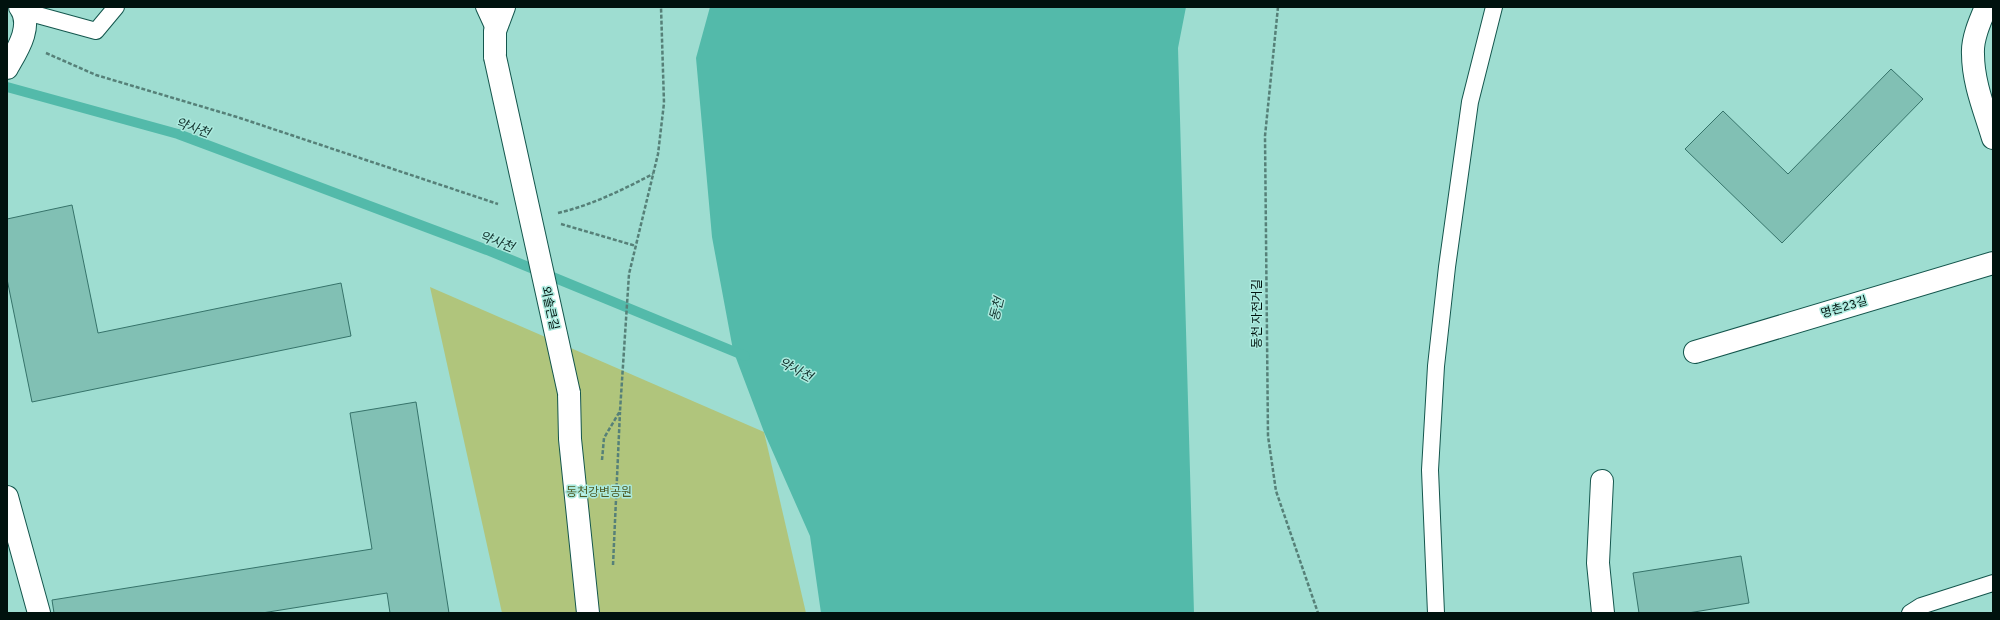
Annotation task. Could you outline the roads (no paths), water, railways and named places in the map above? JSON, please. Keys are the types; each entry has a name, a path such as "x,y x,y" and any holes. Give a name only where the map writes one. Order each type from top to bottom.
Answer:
{"street":[{"name":"외솔큰길","path":"504,7 495,31 495,57 568,393 570,439 588,613"},
{"path":"1986,7 1972,53 1975,81 1993,138"},
{"path":"7,68 22,43 25,24 21,9"},
{"name":"명촌23길","path":"1695,352 1993,263"},
{"path":"1602,481 1598,563 1603,613"},
{"path":"7,497 11,527 39,613"}],"lane":[{"path":"21,9 96,31 116,7"},
{"path":"484,7 495,31"},
{"path":"1436,613 1430,470 1436,366 1447,267 1470,102 1494,7"},
{"path":"1910,613 1921,606 1993,583"}],"water":[{"name":"동천","path":"710,7 1186,7 1178,48 1194,613 821,613 810,536 764,432 733,350 712,237 696,58"}],"waterway":[{"name":"약사천","path":"7,87 178,134 487,250 745,356"}],"park label":[{"name":"동천강변공원","path":"599,492"}]}
